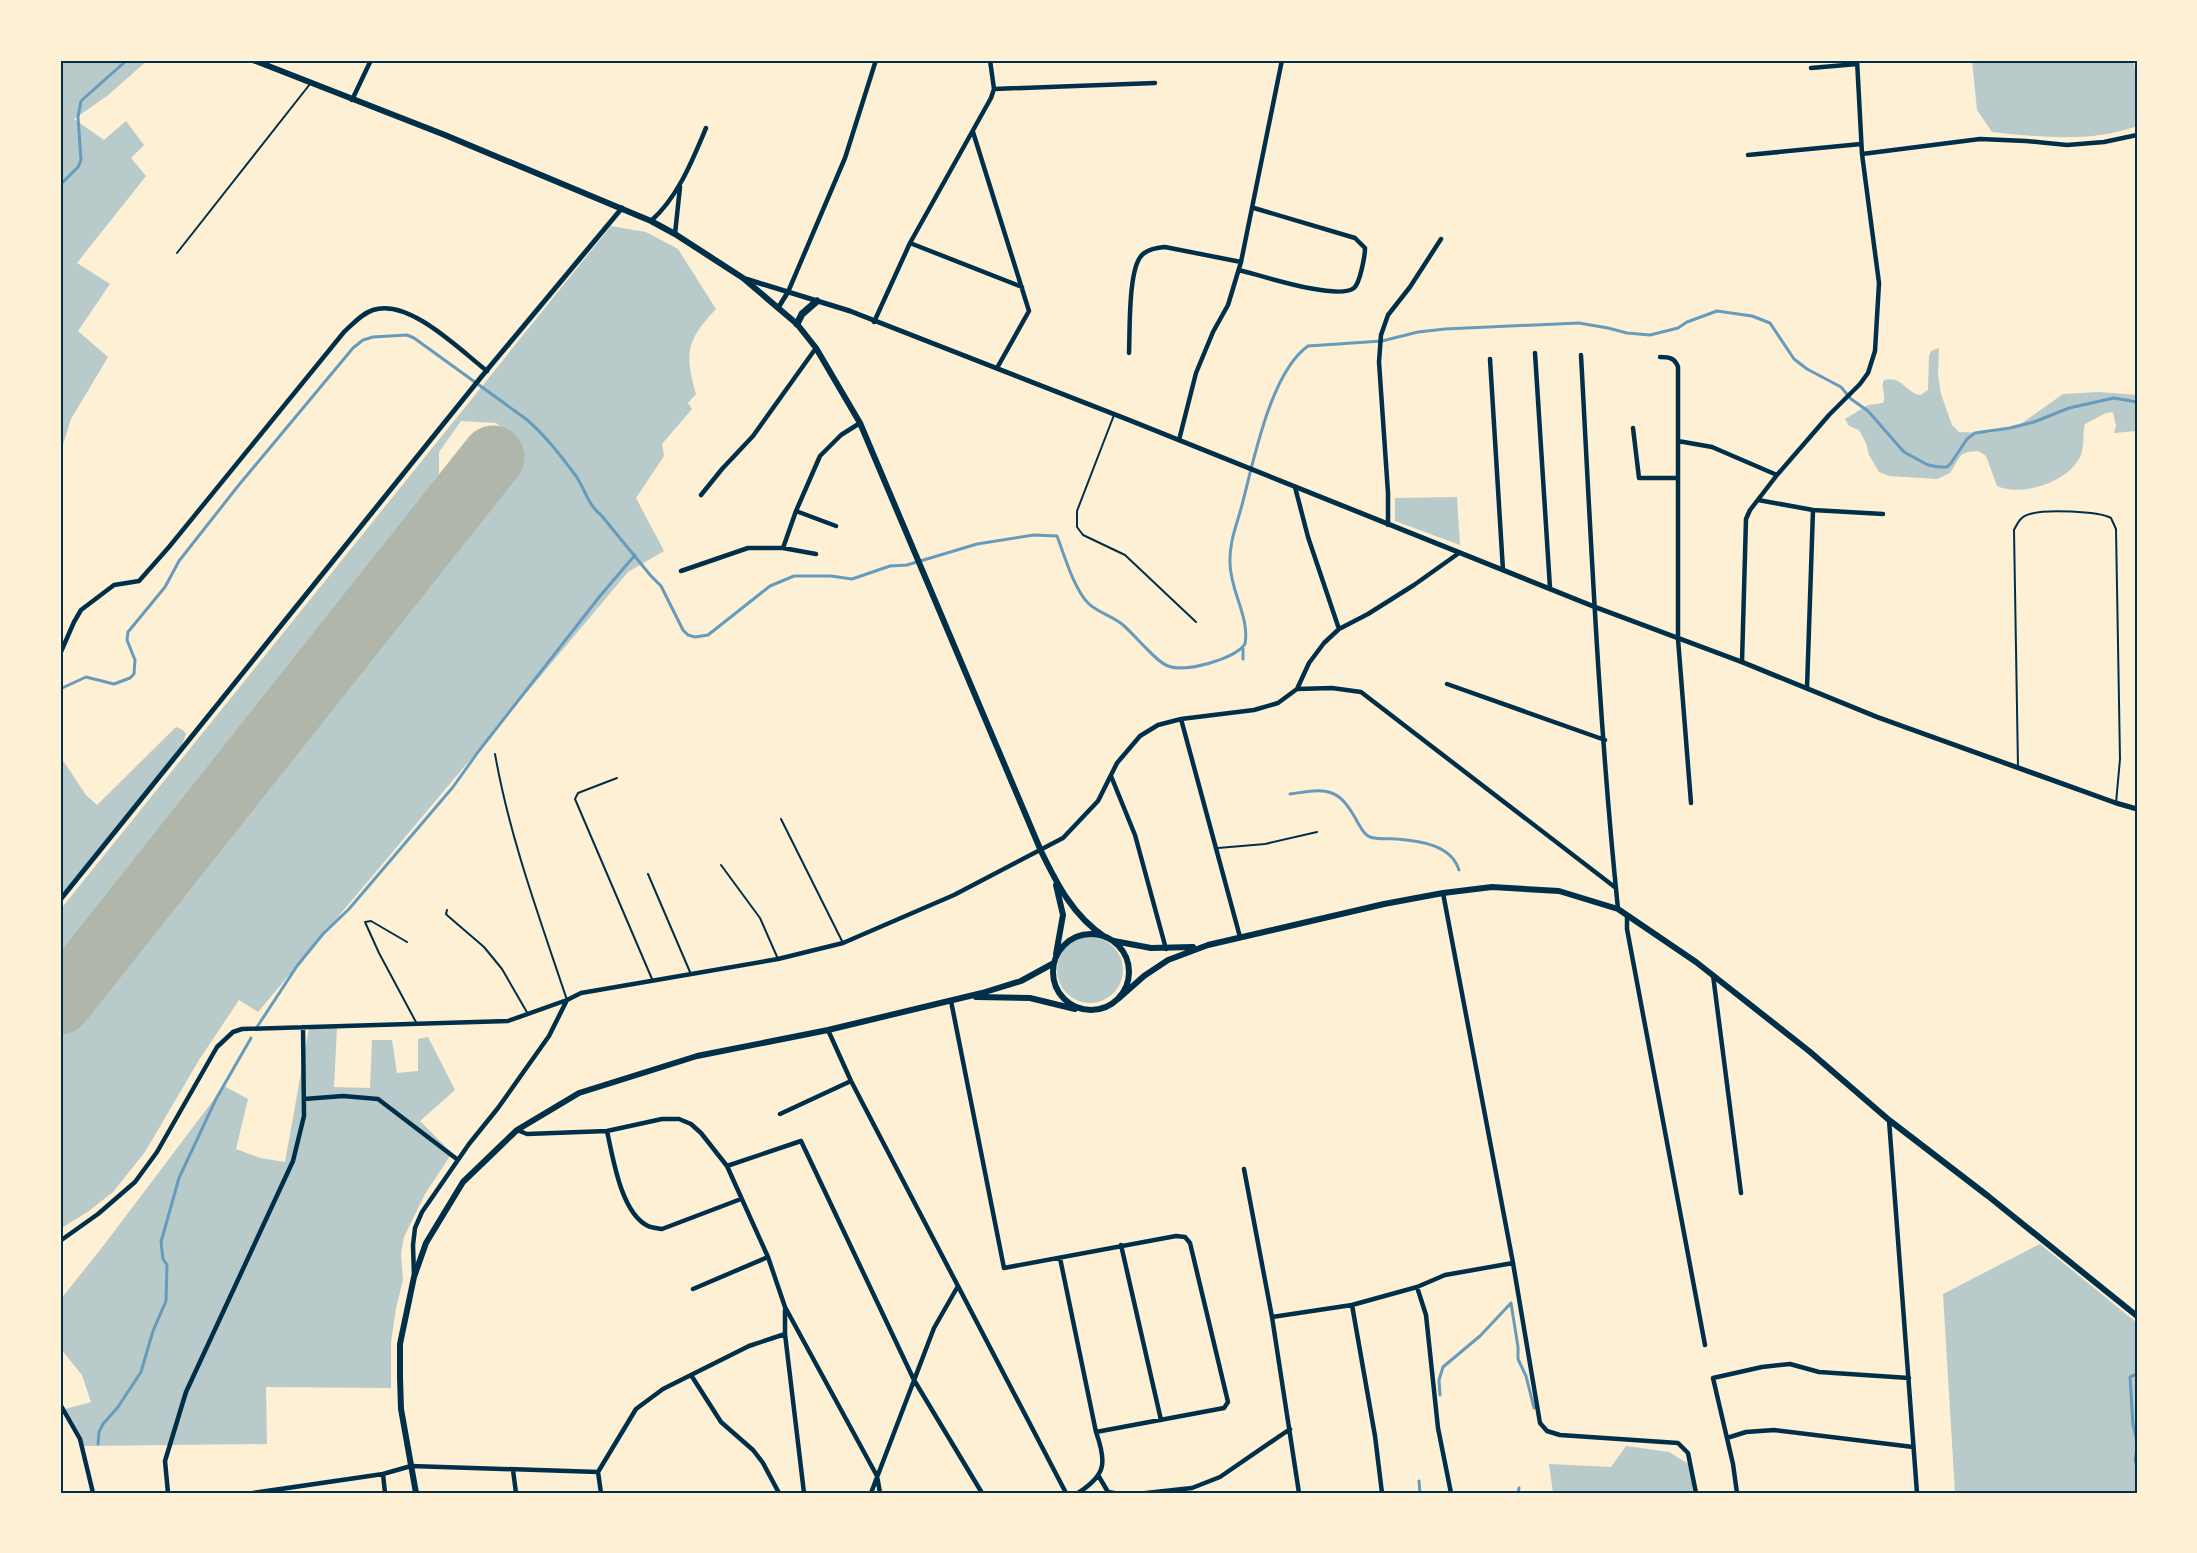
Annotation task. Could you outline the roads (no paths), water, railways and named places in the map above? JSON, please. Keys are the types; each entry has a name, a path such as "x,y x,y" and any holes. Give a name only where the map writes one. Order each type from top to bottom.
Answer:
{"main road":[{"path":"253,60 622,208 651,222 675,234 743,278 797,324 816,348 860,423 1053,875 1076,912 1093,929 1122,951 1129,972 1126,987 1118,999"},
{"path":"797,324 802,314 818,301"},
{"path":"1053,875 1063,915 1055,960 1054,984 1061,996 1071,1005 1084,1010"},
{"path":"960,998 1030,998 1072,1009 1106,1008 1144,976 1168,960 1208,945 1384,904 1443,893 1492,887 1558,891 1618,909 1713,975 1809,1051 1889,1120 2137,1316"},
{"path":"416,1493 401,1409 400,1344 414,1277 426,1243 463,1182 517,1130 579,1093 697,1056 828,1030 951,1001 1021,981 1055,960 1064,945 1076,937 1090,934 1129,945 1166,949 1208,945"}],"street":[{"path":"352,100 371,60"},
{"path":"778,308 788,292 845,158 876,60"},
{"path":"874,322 910,243 973,132 994,89 990,60"},
{"path":"1179,440 1196,373 1213,332 1228,305 1239,270 1254,208 1282,60"},
{"path":"1742,662 1746,519 1777,475 1860,384 1868,373 1875,351 1879,283 1861,144 1857,62 1811,68"},
{"path":"994,89 1155,83"},
{"path":"651,222 660,214 680,184 706,129"},
{"path":"973,132 1029,311 997,368"},
{"path":"1862,154 1980,140 2067,145 2104,142 2137,135"},
{"path":"1748,155 1861,144"},
{"path":"675,234 680,184"},
{"path":"60,900 473,388 622,208"},
{"path":"1239,270 1322,291 1341,291 1354,288 1365,256 1365,248 1355,238 1254,208"},
{"path":"1388,525 1379,354 1381,335 1388,315 1410,287 1441,239"},
{"path":"910,243 1022,287"},
{"path":"1129,353 1133,273 1142,255 1153,248 1165,248 1241,261"},
{"path":"743,278 818,301 997,368 1459,554 1866,712 2137,809"},
{"path":"60,654 81,610 114,585 139,581 344,332 360,317 373,310 384,308 399,309 418,317 485,374"},
{"path":"701,495 753,436 816,348"},
{"path":"1535,353 1550,588"},
{"path":"1581,355 1595,607 1618,909"},
{"path":"1660,357 1669,357 1676,362 1678,367 1678,639 1691,803"},
{"path":"1490,360 1503,570"},
{"path":"783,548 820,456 842,435 860,423"},
{"path":"1633,428 1639,478 1678,478"},
{"path":"1678,441 1712,447 1777,475"},
{"path":"1295,487 1308,537 1339,629"},
{"path":"1758,500 1813,510 1883,514"},
{"path":"1807,688 1813,510"},
{"path":"796,511 836,526"},
{"path":"681,571 748,548 783,548 816,554"},
{"path":"60,1241 98,1214 135,1182 157,1152 217,1047 233,1032 242,1029 508,1021 581,993 690,972 778,959 843,943 954,895 1064,838 1098,801 1117,763 1140,736 1158,724 1254,710 1278,703 1297,689 1309,663 1323,643 1339,629 1407,590 1459,554"},
{"path":"1448,684 1605,740"},
{"path":"1297,689 1332,688 1361,692 1616,888"},
{"path":"1181,719 1240,937"},
{"path":"1111,776 1135,835 1166,949"},
{"path":"1443,893 1513,1263 1540,1423 1547,1431 1560,1435 1678,1443 1688,1453 1696,1493"},
{"path":"1627,915 1627,929 1705,1346"},
{"path":"1713,975 1741,1193"},
{"path":"414,1277 415,1228 422,1212 549,1036 567,1000"},
{"path":"951,1001 1004,1268 1176,1236 1185,1237 1190,1243 1228,1402 1224,1408 1096,1432"},
{"path":"168,1493 165,1461 186,1392 293,1161 303,1116 303,1027"},
{"path":"828,1030 851,1081 1066,1493"},
{"path":"780,1114 851,1081"},
{"path":"304,1099 343,1096 378,1099 458,1160"},
{"path":"517,1130 526,1134 607,1131 662,1119 679,1119 691,1124 701,1133 727,1166 768,1257 785,1307 877,1476 880,1493"},
{"path":"1889,1120 1917,1493"},
{"path":"607,1131 625,1201 640,1221 649,1226 662,1229 741,1199"},
{"path":"727,1166 801,1140 914,1380 982,1493"},
{"path":"1245,1168 1272,1317 1299,1493"},
{"path":"1121,1245 1161,1420"},
{"path":"693,1289 768,1257"},
{"path":"1060,1258 1102,1456 1102,1463 1093,1483 1078,1493"},
{"path":"1272,1317 1352,1305 1417,1287 1445,1275 1513,1263"},
{"path":"871,1493 934,1328 958,1286"},
{"path":"1417,1287 1426,1315 1438,1428 1451,1493"},
{"path":"1352,1305 1375,1436 1382,1493"},
{"path":"785,1307 785,1334 804,1493"},
{"path":"601,1493 598,1472 636,1409 663,1389 748,1346 785,1334"},
{"path":"1737,1493 1713,1378 1790,1364 1820,1372 1909,1378"},
{"path":"691,1375 721,1422 753,1450 763,1463 779,1493"},
{"path":"60,1404 80,1439 93,1493"},
{"path":"1146,1493 1192,1488 1220,1477 1290,1429"},
{"path":"1727,1438 1746,1432 1774,1430 1914,1447"},
{"path":"253,1493 383,1474 411,1466 598,1472"},
{"path":"513,1470 516,1493"},
{"path":"383,1474 385,1493"},
{"path":"1098,1475 1108,1492 1114,1493"}],"lane":[{"path":"177,254 310,84"},
{"path":"1114,414 1077,511 1077,527 1083,535 1125,555 1196,622"},
{"path":"2018,768 2014,530 2019,519 2035,513 2104,514 2111,518 2116,529 2120,759 2116,803"},
{"path":"495,754 501,790 525,876 567,1000"},
{"path":"617,778 578,793 575,799 652,979"},
{"path":"781,819 843,943"},
{"path":"1215,849 1265,844 1317,832"},
{"path":"721,865 760,918 778,959"},
{"path":"648,873 690,972"},
{"path":"447,910 448,916 484,947 502,969 528,1014"},
{"path":"407,942 371,921 365,922 379,954 417,1025"}],"waterway":[{"path":"60,185 78,167 81,160 78,117 81,101 127,60"},
{"path":"60,689 86,677 114,684 134,674 135,660 127,640 128,632 165,587 179,561 238,486 353,348 363,340 373,337 407,335 414,338 533,425 576,476 593,507 661,586 683,630 688,635 695,637 708,635 770,586 794,576 831,576 852,579 890,566 907,565 977,544 1034,535 1057,536 1074,580 1088,603 1123,625 1163,663 1176,668 1197,666 1221,659 1240,650 1245,644 1245,624 1231,573 1232,539 1259,440 1274,395 1295,358 1308,346 1382,341 1418,332 1445,329 1579,323 1627,333 1650,335 1678,328 1687,322 1717,311 1752,316 1770,323 1794,359 1807,369 1841,387 1851,399 1868,411 1904,452 1928,465 1939,467 1947,467 1967,439 1975,433 2034,422 2069,408 2114,398 2137,402"},
{"path":"257,1027 297,966 453,787 600,596 635,555"},
{"path":"1243,648 1243,659"},
{"path":"1290,794 1323,791 1338,796 1345,802 1368,836 1416,841 1434,846 1449,855 1459,870"},
{"path":"98,1444 99,1432 103,1424 118,1407 141,1372 153,1331 166,1301 167,1265 163,1259 161,1242 179,1178 216,1099 251,1038"},
{"path":"1511,1303 1518,1359 1526,1376 1534,1408"},
{"path":"1440,1395 1439,1380 1443,1367 1480,1336 1511,1303"},
{"path":"2137,1374 2130,1377 2133,1425 2137,1441"},
{"path":"2137,1449 2135,1459 2137,1467"},
{"path":"1419,1481 1420,1493"},
{"path":"1518,1493 1519,1488"}]}
